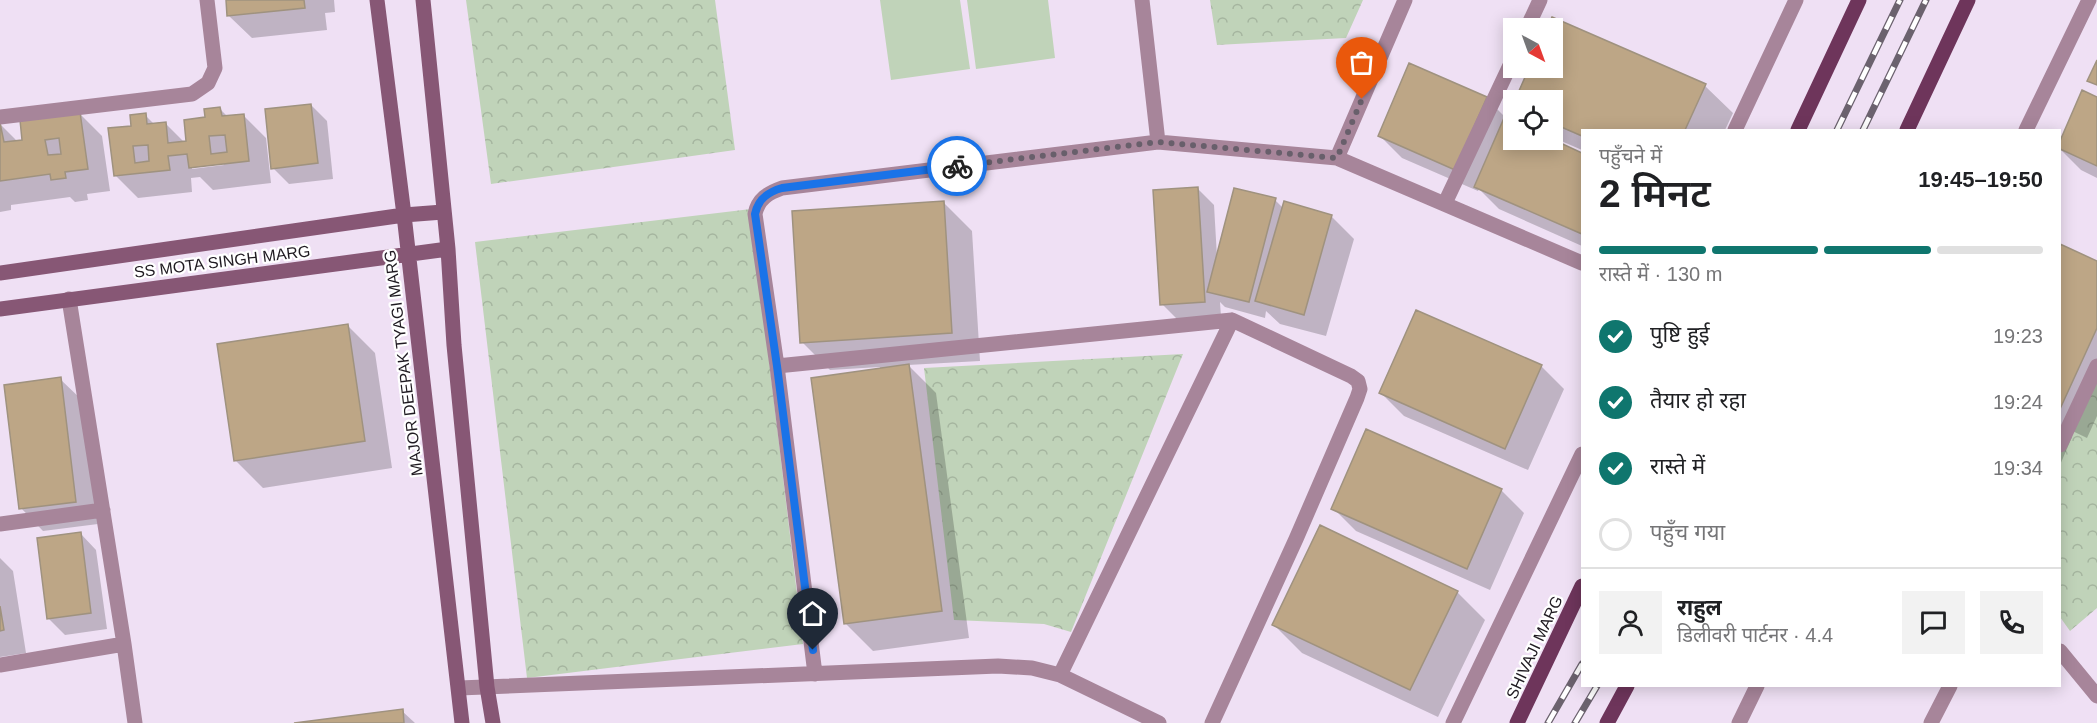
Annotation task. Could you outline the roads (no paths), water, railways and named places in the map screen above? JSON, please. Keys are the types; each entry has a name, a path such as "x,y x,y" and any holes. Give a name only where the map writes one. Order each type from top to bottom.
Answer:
{"main road":[{"path":"1798,129 1859,0"},
{"path":"1906,129 1968,0"},
{"name":"SHIVAJI MARG","path":"1517,723 1581,588"},
{"path":"1607,723 1626,687"}],"street":[{"path":"0,117 192,94 208,83 215,68 207,0"},
{"name":"MAJOR DEEPAK TYAGI MARG","path":"377,0 409,254 462,723"},
{"path":"423,0 487,687 493,723"},
{"path":"1142,0 1158,142"},
{"path":"1337,158 1405,0"},
{"path":"1532,18 1540,0"},
{"path":"1735,129 1796,0"},
{"path":"2026,129 2089,0"},
{"path":"1445,203 1504,78"},
{"path":"816,674 777,366 755,214 756,206 763,197 773,191 1158,142 1337,158 1581,263"},
{"name":"SS MOTA SINGH MARG","path":"0,273 404,215 443,212"},
{"name":"SS MOTA SINGH MARG","path":"0,309 448,249"},
{"path":"69,299 135,723"},
{"path":"777,366 1232,320 1358,381 1360,389 1296,539 1212,723"},
{"path":"1060,675 1232,320"},
{"path":"2061,443 2097,366"},
{"path":"1453,723 1581,456"},
{"path":"0,524 103,510"},
{"path":"0,665 124,644"},
{"path":"2061,652 2094,686"},
{"path":"459,688 998,666 1032,668 1060,675 1159,723"},
{"path":"1738,723 1756,687"},
{"path":"1931,723 1949,687"}],"railway":[{"path":"1837,129 1900,0"},
{"path":"1863,129 1926,0"},
{"path":"1548,723 1581,666"},
{"path":"1575,723 1596,687"}]}
